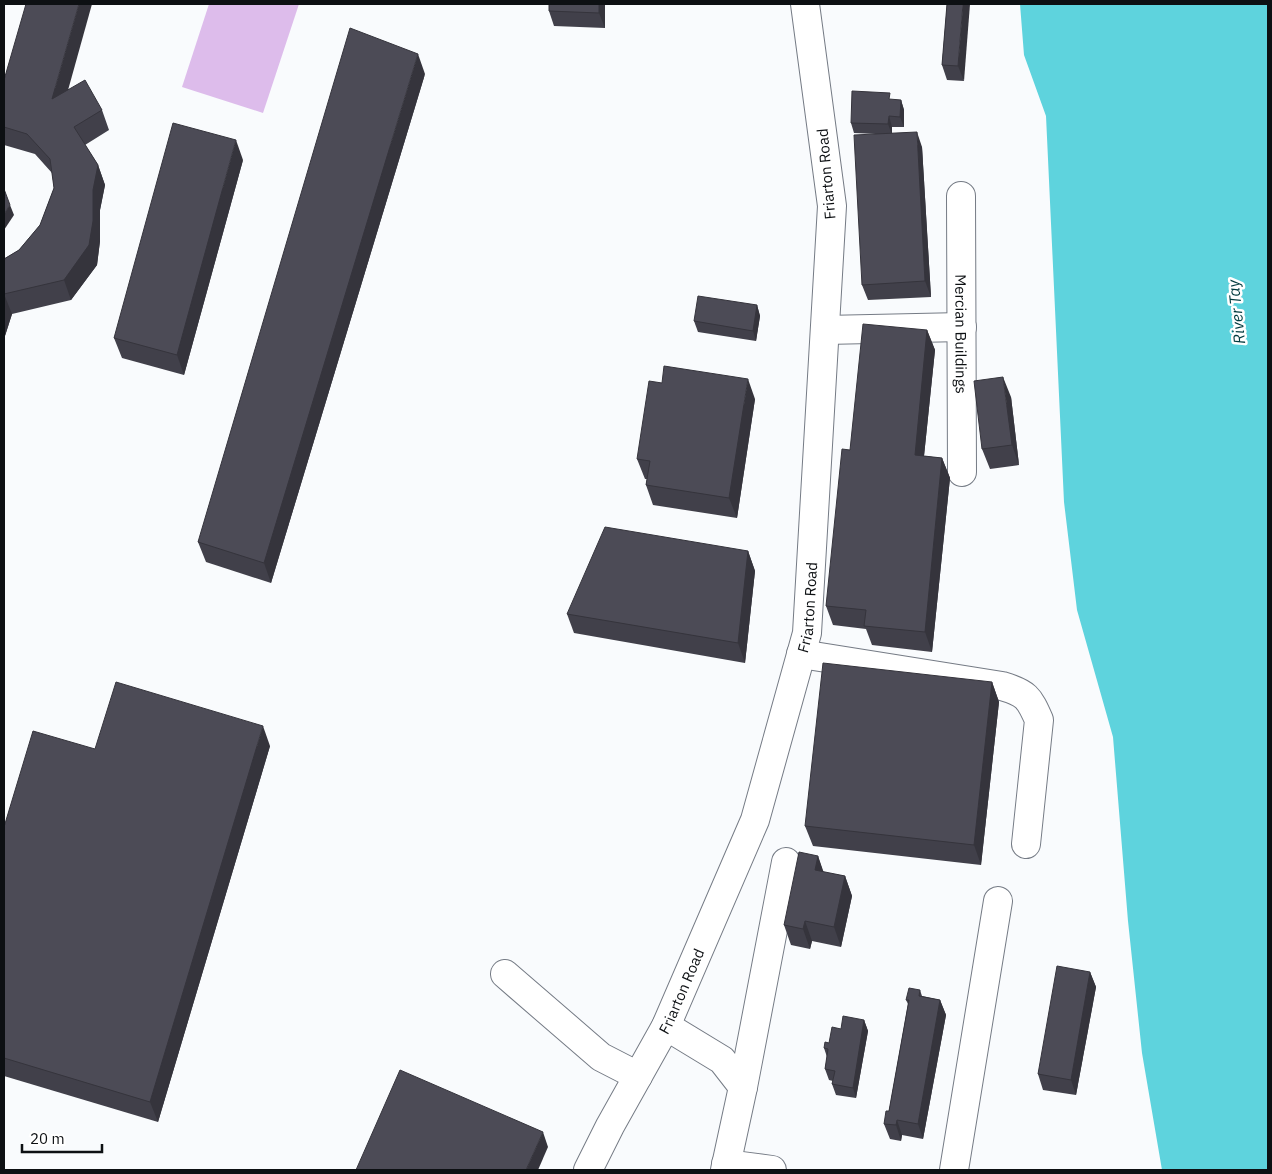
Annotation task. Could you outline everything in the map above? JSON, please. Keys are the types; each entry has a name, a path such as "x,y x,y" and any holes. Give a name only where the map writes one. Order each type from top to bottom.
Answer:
{"street":[{"name":"Friarton Road","path":"588,1170 666,1026 755,820 807,633 832,206 805,4"},
{"name":"Mercian Buildings","path":"961,196 962,472"},
{"path":"825,330 962,327"},
{"path":"801,654 1002,686 1021,692 1031,701 1039,720 1026,844"},
{"path":"772,1170 725,1167 743,1087 786,862"},
{"path":"954,1170 998,902"},
{"path":"505,974 601,1057 638,1076"},
{"path":"666,1026 722,1060 743,1087"}],"shaded area":[{"path":"209,4 299,4 263,113 182,87"}],"water":[{"name":"River Tay","path":"1020,4 1268,4 1268,1170 1162,1170 1142,1053 1128,921 1113,737 1077,610 1064,502 1046,116 1024,55"}],"building":[{"path":"26,4 79,4 52,99 85,80 102,110 74,127 98,165 93,190 93,221 89,245 64,280 4,294 4,259 19,250 40,225 54,188 50,159 27,134 4,127 4,80"},
{"path":"549,4 599,4 599,13 549,11"},
{"path":"947,4 963,4 958,66 942,65"},
{"path":"350,28 418,54 264,563 198,542"},
{"path":"852,91 890,93 889,99 901,100 900,117 889,116 888,124 851,123"},
{"path":"173,123 236,140 177,355 114,338"},
{"path":"917,132 925,281 862,285 854,135"},
{"path":"4,189 10,205 4,214"},
{"path":"698,296 757,305 753,331 694,321"},
{"path":"863,324 927,330 915,455 942,458 925,632 864,626 866,610 826,606 842,449 850,450"},
{"path":"664,366 748,379 729,498 646,485 650,461 637,459 649,381 662,383"},
{"path":"1003,377 1012,445 982,449 974,381"},
{"path":"605,527 748,551 738,643 567,614"},
{"path":"823,663 992,682 974,845 805,826"},
{"path":"116,682 263,726 150,1102 4,1058 4,827 33,731 95,749"},
{"path":"799,852 818,856 815,870 845,876 834,927 805,921 803,929 784,925"},
{"path":"1057,966 1090,972 1071,1080 1038,1074"},
{"path":"909,988 920,990 919,996 940,1000 918,1124 897,1120 896,1125 884,1124 886,1111 889,1111 909,1000 906,1000"},
{"path":"843,1016 864,1020 853,1088 832,1084 835,1071 825,1069 828,1049 824,1048 825,1042 829,1043 832,1027 841,1029"},
{"path":"400,1070 543,1132 526,1170 356,1170"}]}
